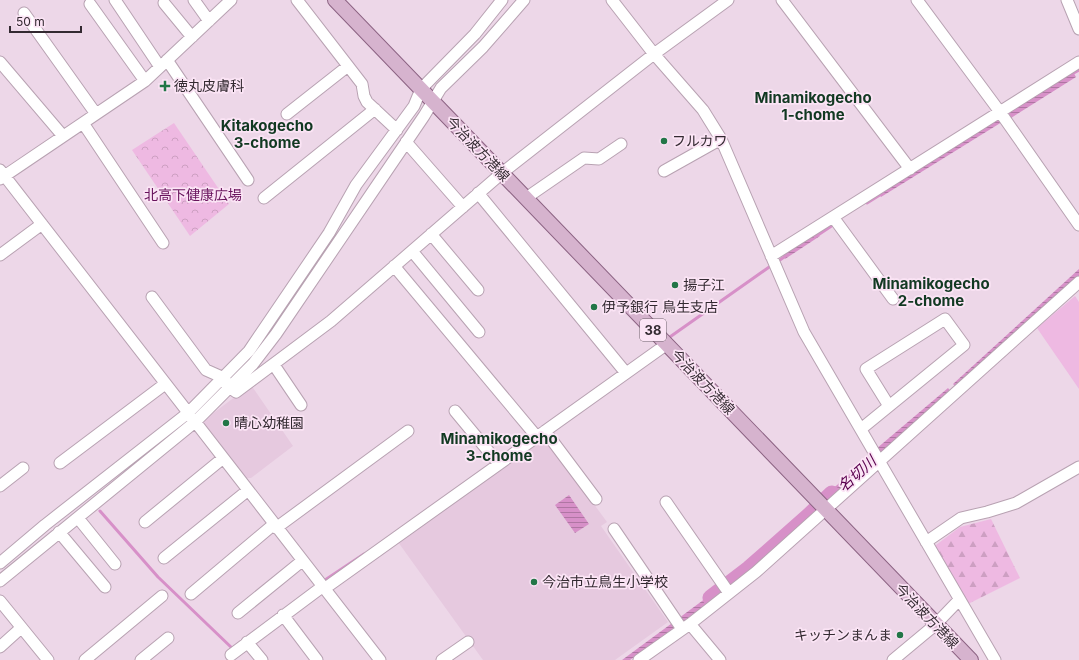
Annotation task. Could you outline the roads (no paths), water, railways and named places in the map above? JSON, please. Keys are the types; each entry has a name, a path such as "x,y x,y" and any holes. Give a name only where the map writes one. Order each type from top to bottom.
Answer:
{"main road":[{"name":"今治波方港線","path":"335,0 667,344 935,625 971,660"}],"street":[{"path":"115,0 164,63 248,180"},
{"path":"194,0 210,20"},
{"path":"231,0 145,81 63,136 1,175 42,224 222,459 380,660"},
{"path":"297,0 362,84 364,96 397,130"},
{"path":"0,581 78,518 192,418 226,383 329,234 356,185 414,106 421,89 475,34 502,0"},
{"path":"226,383 253,364 276,334 424,116 440,88 483,47 524,0"},
{"path":"612,0 654,54 703,110 721,139 804,332 995,660"},
{"path":"782,0 910,169"},
{"path":"917,0 1000,112 1079,225"},
{"path":"1067,0 1079,29"},
{"path":"152,297 206,370 226,383 236,392 331,321 502,173 724,1"},
{"path":"164,3 192,37"},
{"path":"90,4 145,81"},
{"path":"24,13 96,114"},
{"path":"0,62 63,136"},
{"path":"771,256 1079,62"},
{"path":"288,114 348,66"},
{"path":"264,198 375,109"},
{"path":"82,123 163,244"},
{"path":"664,171 721,139"},
{"path":"406,142 463,207"},
{"path":"526,198 584,158 599,159 621,144"},
{"path":"478,193 626,373"},
{"path":"834,217 893,299"},
{"path":"0,255 42,224"},
{"path":"431,234 478,290"},
{"path":"412,250 479,332"},
{"path":"394,266 596,499"},
{"path":"639,660 686,627 756,572 1079,282"},
{"path":"860,429 889,406 964,345 945,319 866,369 889,406"},
{"path":"230,658 247,642 284,615 667,344"},
{"path":"274,365 301,405"},
{"path":"60,463 165,384"},
{"path":"455,411 499,464"},
{"path":"0,563 45,525 192,418"},
{"path":"191,594 275,526 408,431"},
{"path":"145,522 222,459"},
{"path":"926,542 960,518 1016,503 1079,467"},
{"path":"0,486 23,468"},
{"path":"164,558 247,491"},
{"path":"666,502 730,593"},
{"path":"78,518 114,564"},
{"path":"614,529 686,627 720,660"},
{"path":"59,532 105,587"},
{"path":"238,613 302,561"},
{"path":"85,660 162,596"},
{"path":"896,659 935,625 959,600"},
{"path":"0,601 46,659"},
{"path":"284,615 317,660"},
{"path":"0,646 21,628"},
{"path":"141,660 168,638"},
{"path":"247,642 262,660"},
{"path":"442,660 468,642"}],"water":[{"path":"1072,70 1076,77 1011,118 1007,111"},
{"path":"998,116 1002,122 881,197 877,191"},
{"path":"813,233 820,236 785,259 782,253"},
{"path":"1079,269 1079,279 957,388 953,384"},
{"path":"948,388 952,393 881,455 876,449"},
{"path":"868,458 872,462 825,503 821,499"},
{"path":"569,495 589,524 575,533 555,505"},
{"path":"810,510 815,515 786,542 781,536"},
{"path":"721,587 725,591 630,660 622,660"}],"waterway":[{"path":"1070,75 1079,70"},
{"path":"867,203 883,193"},
{"path":"815,237 836,223"},
{"path":"777,262 787,255"},
{"path":"667,339 772,265"},
{"name":"名切川","path":"711,598 749,569 832,494"},
{"path":"100,511 158,577 233,649"},
{"path":"322,582 364,554"}],"place":[{"name":"徳丸皮膚科","path":"165,86"},
{"name":"フルカワ","path":"664,141"},
{"name":"揚子江","path":"675,285"},
{"name":"伊予銀行 鳥生支店","path":"594,307"},
{"name":"晴心幼稚園","path":"226,423"},
{"name":"今治市立鳥生小学校","path":"534,582"},
{"name":"キッチンまんま","path":"900,635"}],"district":[{"name":"Minamikogecho 1-chome","path":"813,106"},
{"name":"Kitakogecho 3-chome","path":"267,134"},
{"name":"Minamikogecho 2-chome","path":"931,292"},
{"name":"Minamikogecho 3-chome","path":"499,448"}],"park label":[{"name":"北高下健康広場","path":"193,195"}]}
